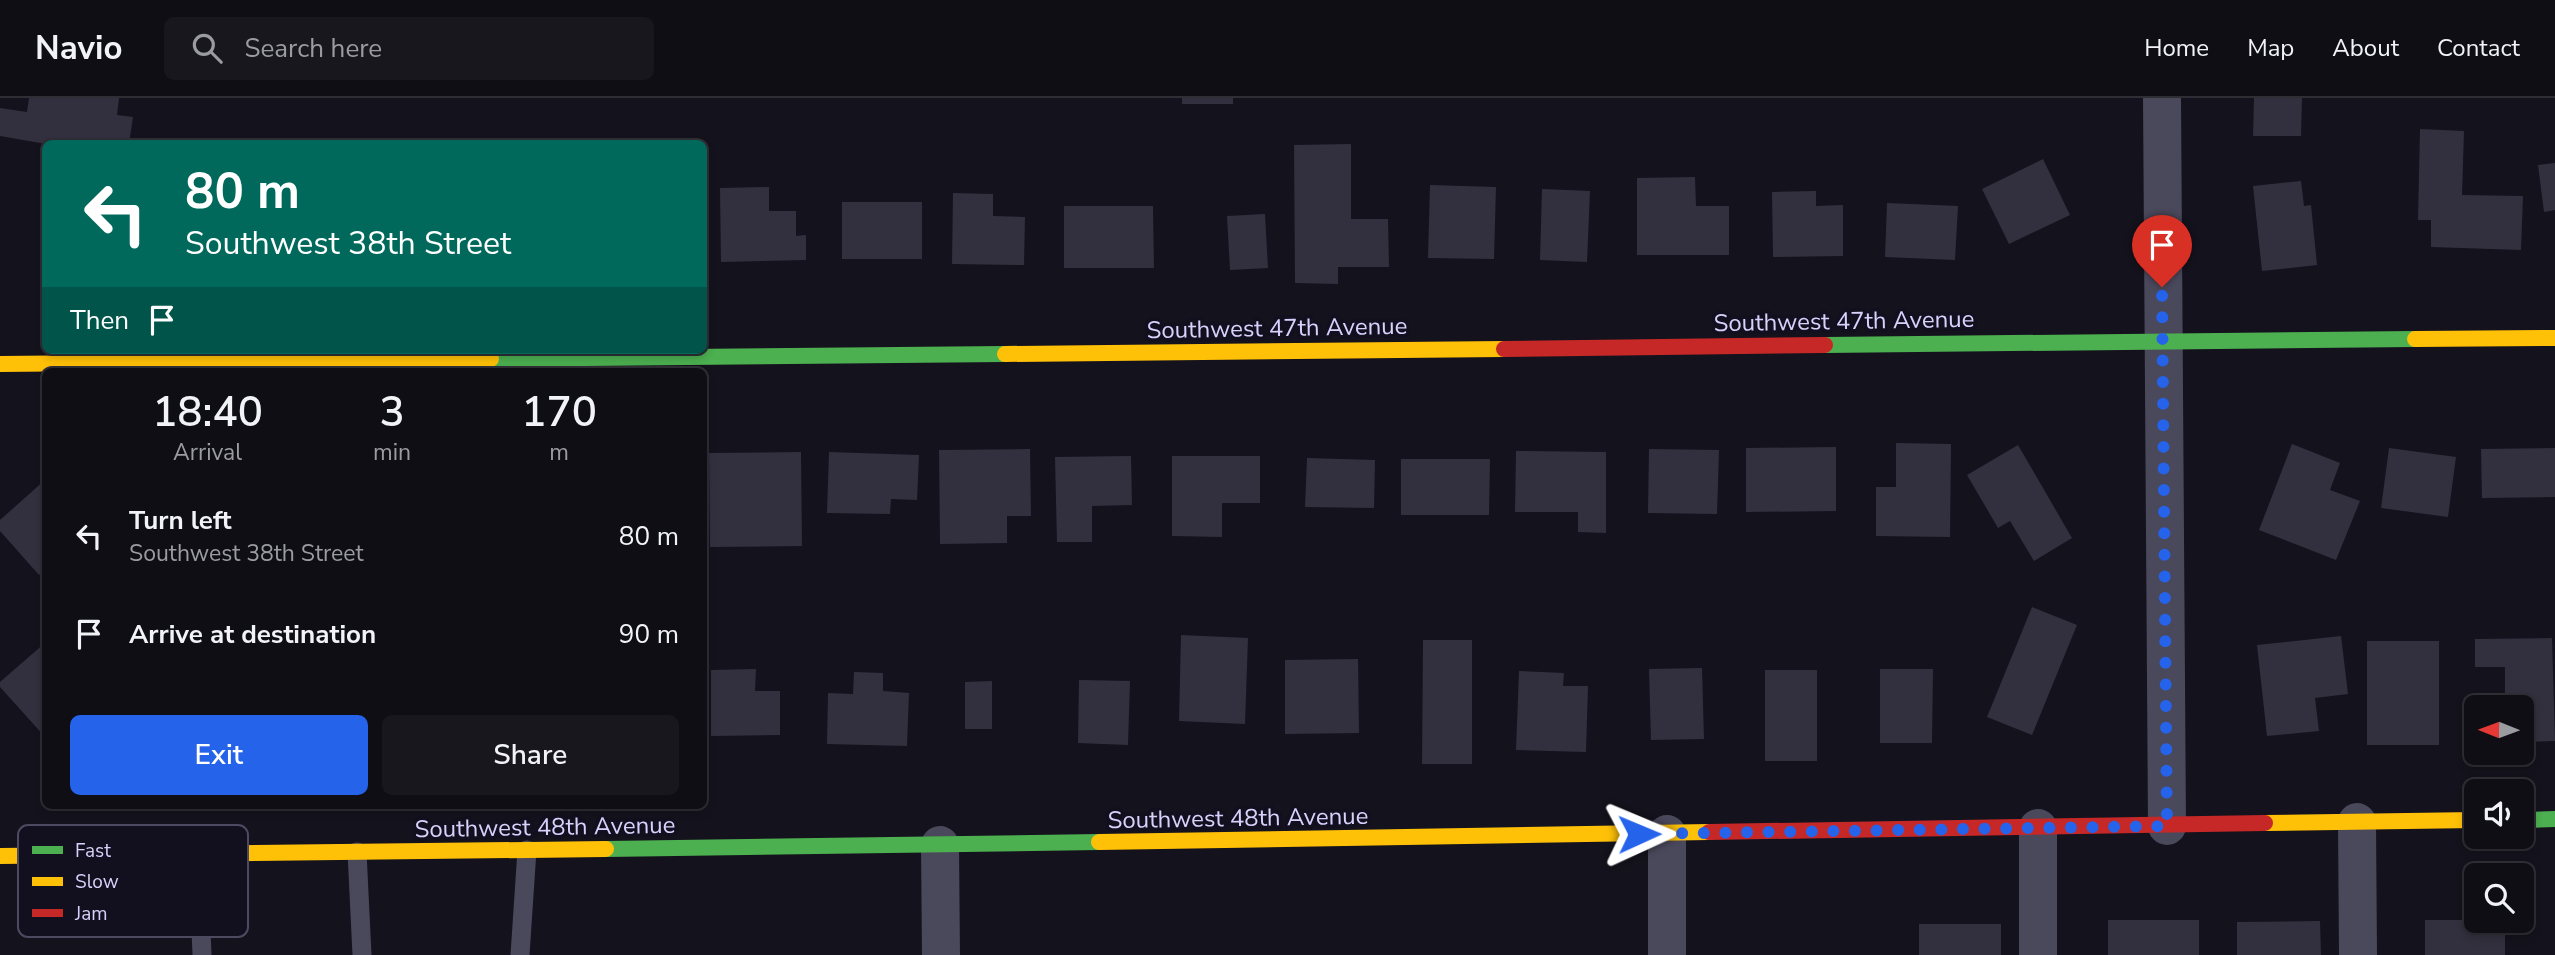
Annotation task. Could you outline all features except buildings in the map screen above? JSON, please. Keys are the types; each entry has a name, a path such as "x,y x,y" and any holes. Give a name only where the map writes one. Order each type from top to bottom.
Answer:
{"street":[{"path":"2162,98 2167,826"},
{"name":"Southwest 47th Avenue","path":"0,364 2555,338"},
{"path":"2534,820 2555,819"},
{"name":"Southwest 48th Avenue","path":"248,853 940,845 2464,820"},
{"path":"2357,822 2358,955"},
{"path":"2038,828 2038,955"},
{"path":"1667,834 1667,955"},
{"path":"940,845 941,955"},
{"name":"Southwest 48th Avenue","path":"0,856 18,856"}],"lane":[{"path":"520,955 527,850"},
{"path":"357,852 362,955"},
{"path":"201,937 202,955"}],"traffic: fast":[{"path":"1825,345 2415,339"},
{"path":"491,359 1005,354"},
{"path":"2534,820 2555,819"},
{"path":"606,849 1099,842"}],"traffic: slow":[{"path":"2415,339 2555,338"},
{"path":"1005,354 1504,349"},
{"path":"0,364 491,359"},
{"path":"2265,823 2464,820"},
{"path":"1099,842 1709,832"},
{"path":"248,853 606,849"},
{"path":"0,856 18,856"}],"traffic: jam":[{"path":"1504,349 1825,345"},
{"path":"1709,832 2265,823"}],"route":[{"path":"1639,834 2167,826 2162,287"}]}
